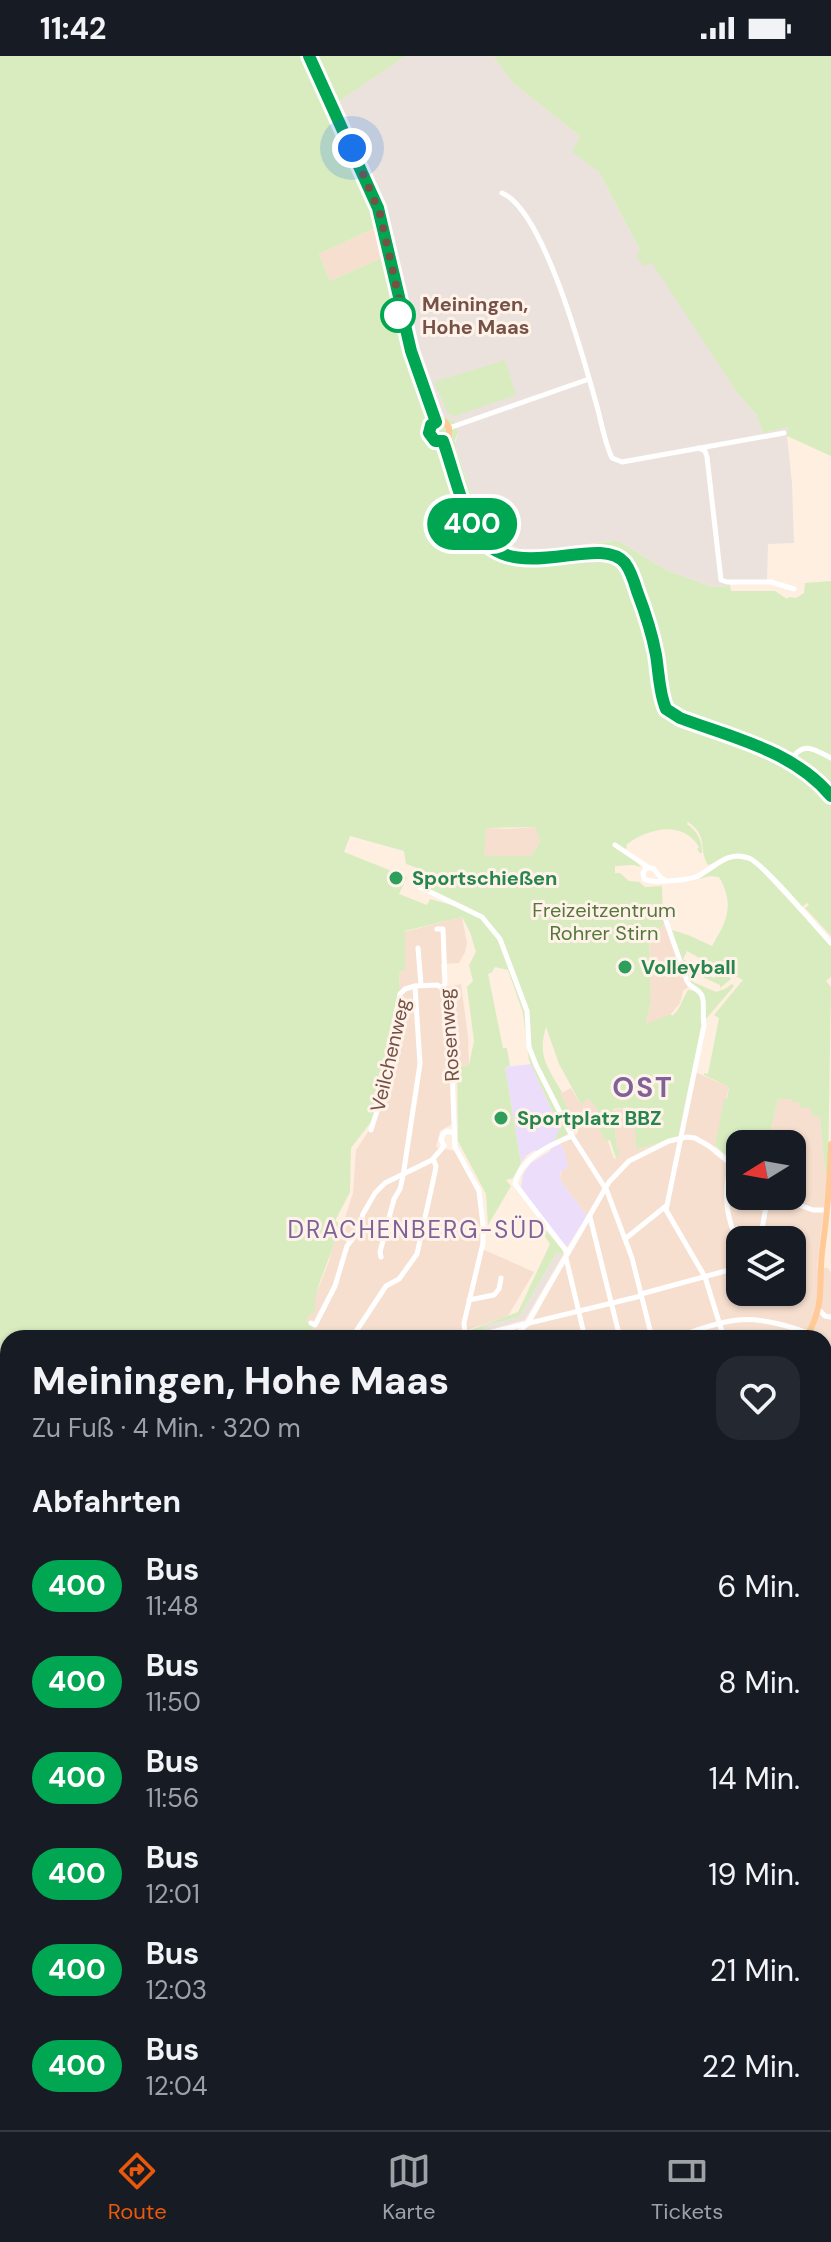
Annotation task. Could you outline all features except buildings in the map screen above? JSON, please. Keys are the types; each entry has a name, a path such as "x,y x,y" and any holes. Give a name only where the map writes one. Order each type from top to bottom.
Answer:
{"main road":[{"path":"309,56 378,208 392,259 408,342 436,422"},
{"path":"436,422 445,422 449,428 450,435 443,441 435,441 430,436 430,428 436,422"},
{"path":"443,441 474,529 486,544 507,555 531,559 604,553 618,557 630,572 645,613 666,709 680,718 791,761 813,777 831,796"},
{"path":"811,1330 819,1310 822,1254 829,1214 831,1144"}],"street":[{"path":"502,193 517,203 554,270 614,460 622,462 784,433"},
{"path":"449,428 589,379"},
{"path":"698,447 705,451 707,457 721,580 776,583 794,589"},
{"path":"791,761 795,753 803,748 831,758"},
{"path":"615,845 655,869 666,881"},
{"path":"648,867 643,873 646,881 666,881 696,877 730,857 747,858 762,868 831,943"},
{"path":"418,886 482,917 500,939 527,1011 529,1047 572,1136 606,1189 635,1265 650,1330"},
{"path":"665,918 687,981 702,996 704,1025 666,1210 705,1277 721,1330"},
{"name":"Rosenweg","path":"437,929 443,929 443,988 450,1021 455,1147"},
{"name":"Veilchenweg","path":"381,1257 383,1239 403,1176 420,1064 418,948"},
{"name":"Veilchenweg","path":"371,1130 400,994 405,989 418,986 437,985 443,988"},
{"path":"444,1146 441,1140 443,1134 447,1131 454,1133"},
{"path":"572,1136 560,1140 526,1162 515,1184 567,1255 583,1330"},
{"path":"521,1330 613,1177 629,1161 682,1138 701,1140 726,1160"},
{"path":"444,1146 455,1147 479,1191 484,1233 464,1330"},
{"path":"311,1323 315,1325 321,1315 335,1286 350,1241 357,1233 375,1193 382,1185 433,1159 444,1146"},
{"path":"357,1330 386,1286 399,1279 418,1251 436,1166 433,1159"},
{"path":"625,1239 666,1205"},
{"path":"806,1207 829,1214"},
{"path":"590,1216 618,1330"},
{"path":"341,1223 341,1233 350,1241"},
{"path":"498,1330 612,1303 726,1271"},
{"path":"469,1300 494,1295 500,1287 501,1278"},
{"path":"819,1310 831,1317"},
{"path":"699,1330 741,1319 790,1330"}],"shaded area":[{"path":"406,56 493,56 513,83 580,136 573,152 599,172 640,250 652,259 738,394 756,414 763,433 788,427 794,543 768,544 767,580 730,581 730,586 712,587 666,570 622,543 612,541 522,550 496,539 483,527 455,444 458,432 454,420 440,414 414,345 380,199 335,104"},
{"path":"381,225 388,255 330,281 319,254"},
{"path":"535,827 540,842 531,856 483,856 486,828"},
{"path":"462,917 467,943 465,952 459,963 441,964 443,986 461,984 469,1065 451,1067 452,1124 440,1131 436,1147 455,1151 476,1189 482,1227 480,1248 534,1272 508,1316 467,1330 312,1330 313,1327 306,1322 309,1315 315,1312 314,1300 353,1193 356,1150 374,1118 400,991 399,972 405,971 404,932"},
{"path":"665,923 688,987 671,1014 646,1025 651,1001 649,936"},
{"path":"531,1064 560,1129 554,1142 537,1153 535,1150 527,1155 521,1163 505,1067"},
{"path":"693,1071 729,1087 713,1153 726,1163 726,1210 806,1210 806,1130 771,1130 778,1099 792,1099 811,1107 820,1117 825,1170 828,1171 817,1267 828,1268 831,1273 831,1330 514,1330 530,1326 586,1224 587,1216 560,1180 565,1152 560,1144 578,1133 558,1095 571,1088 581,1104 589,1099 597,1109 614,1159 617,1150 613,1110 632,1107 638,1150 677,1136"},
{"path":"560,1144 568,1167 561,1171 560,1180 587,1216 567,1247 521,1187 523,1174 531,1163"},
{"path":"557,1252 563,1255 525,1320 485,1330 484,1326 519,1317"}],"green space":[{"name":"Freizeitzentrum Rohrer Stirn","path":"0,56 406,56 335,104 380,199 410,330 440,414 454,420 458,432 456,448 481,521 492,536 506,545 542,550 616,541 666,570 712,587 730,586 731,591 775,591 787,599 804,593 805,583 831,581 831,936 805,908 809,905 807,903 802,907 831,940 759,863 740,855 708,865 699,832 688,822 698,836 702,853 692,838 674,830 654,831 626,845 625,849 641,867 615,866 615,873 645,887 662,886 665,923 649,937 651,1001 646,1024 672,1016 688,990 696,991 701,997 702,1025 678,1136 637,1150 632,1107 613,1109 617,1150 621,1151 616,1158 610,1140 605,1141 598,1125 602,1123 597,1109 589,1099 581,1104 559,1064 546,1027 543,1046 545,1061 578,1128 554,1142 560,1128 529,1060 523,1013 508,970 495,967 488,974 503,1048 507,1048 510,1066 505,1067 521,1163 513,1178 506,1180 511,1186 488,1225 486,1194 458,1141 457,1067 469,1065 474,1041 467,987 473,981 469,965 476,952 462,917 405,931 405,971 399,972 400,991 374,1118 351,1148 350,1192 335,1221 340,1223 340,1233 336,1235 319,1284 315,1312 309,1315 306,1322 313,1327 312,1330 0,1330","holes":["381,225 388,255 330,281 319,254","624,567 636,577 658,652 666,699 672,708 668,714 657,689 645,621","535,827 540,842 531,856 484,856 486,828","350,836 404,851 406,864 423,870 419,881 424,887 466,909 430,899 427,905 399,894 407,877 344,852"]},
{"path":"493,56 831,56 831,456 787,436 788,427 763,433 756,414 738,394 652,263 644,266 636,256 640,250 599,172 572,152 580,136 513,83"},
{"path":"505,360 516,395 455,416 448,414 434,382"},
{"path":"734,858 750,861 760,869 831,946 831,977 826,981 831,987 828,1171 825,1171 820,1117 813,1116 810,1107 800,1108 800,1103 792,1099 778,1099 771,1130 726,1130 726,1155 715,1146 729,1087 704,1073 708,1074 719,1018 714,1015 743,980 717,972 717,968 687,951 683,959 685,964 714,978 722,975 731,979 720,988 720,985 692,972 693,982 716,992 732,984 734,986 706,1019 703,1018 703,996 691,985 669,929 712,946 725,921 727,896 719,877 699,879"},
{"path":"545,1229 563,1255 557,1252 519,1317 484,1326 485,1330 471,1330 518,1312 550,1244 542,1232"}],"bus line":[{"name":"400","path":"309,56 378,208 400,301 398,315 405,325 436,422 431,425 429,433 435,441 443,441 479,537 495,550 517,558 544,559 604,553 618,557 630,572 645,613 666,709 680,718 783,757 813,777 831,796"}],"place":[{"name":"Meiningen, Hohe Maas","path":"398,315"},
{"name":"Sportschießen","path":"396,878"},
{"name":"Volleyball","path":"625,967"},
{"name":"Sportplatz BBZ","path":"501,1118"}],"district":[{"name":"OST","path":"643,1087"},
{"name":"DRACHENBERG-SÜD","path":"417,1229"}],"route":[{"path":"352,148 380,214 405,325 398,315"}]}
